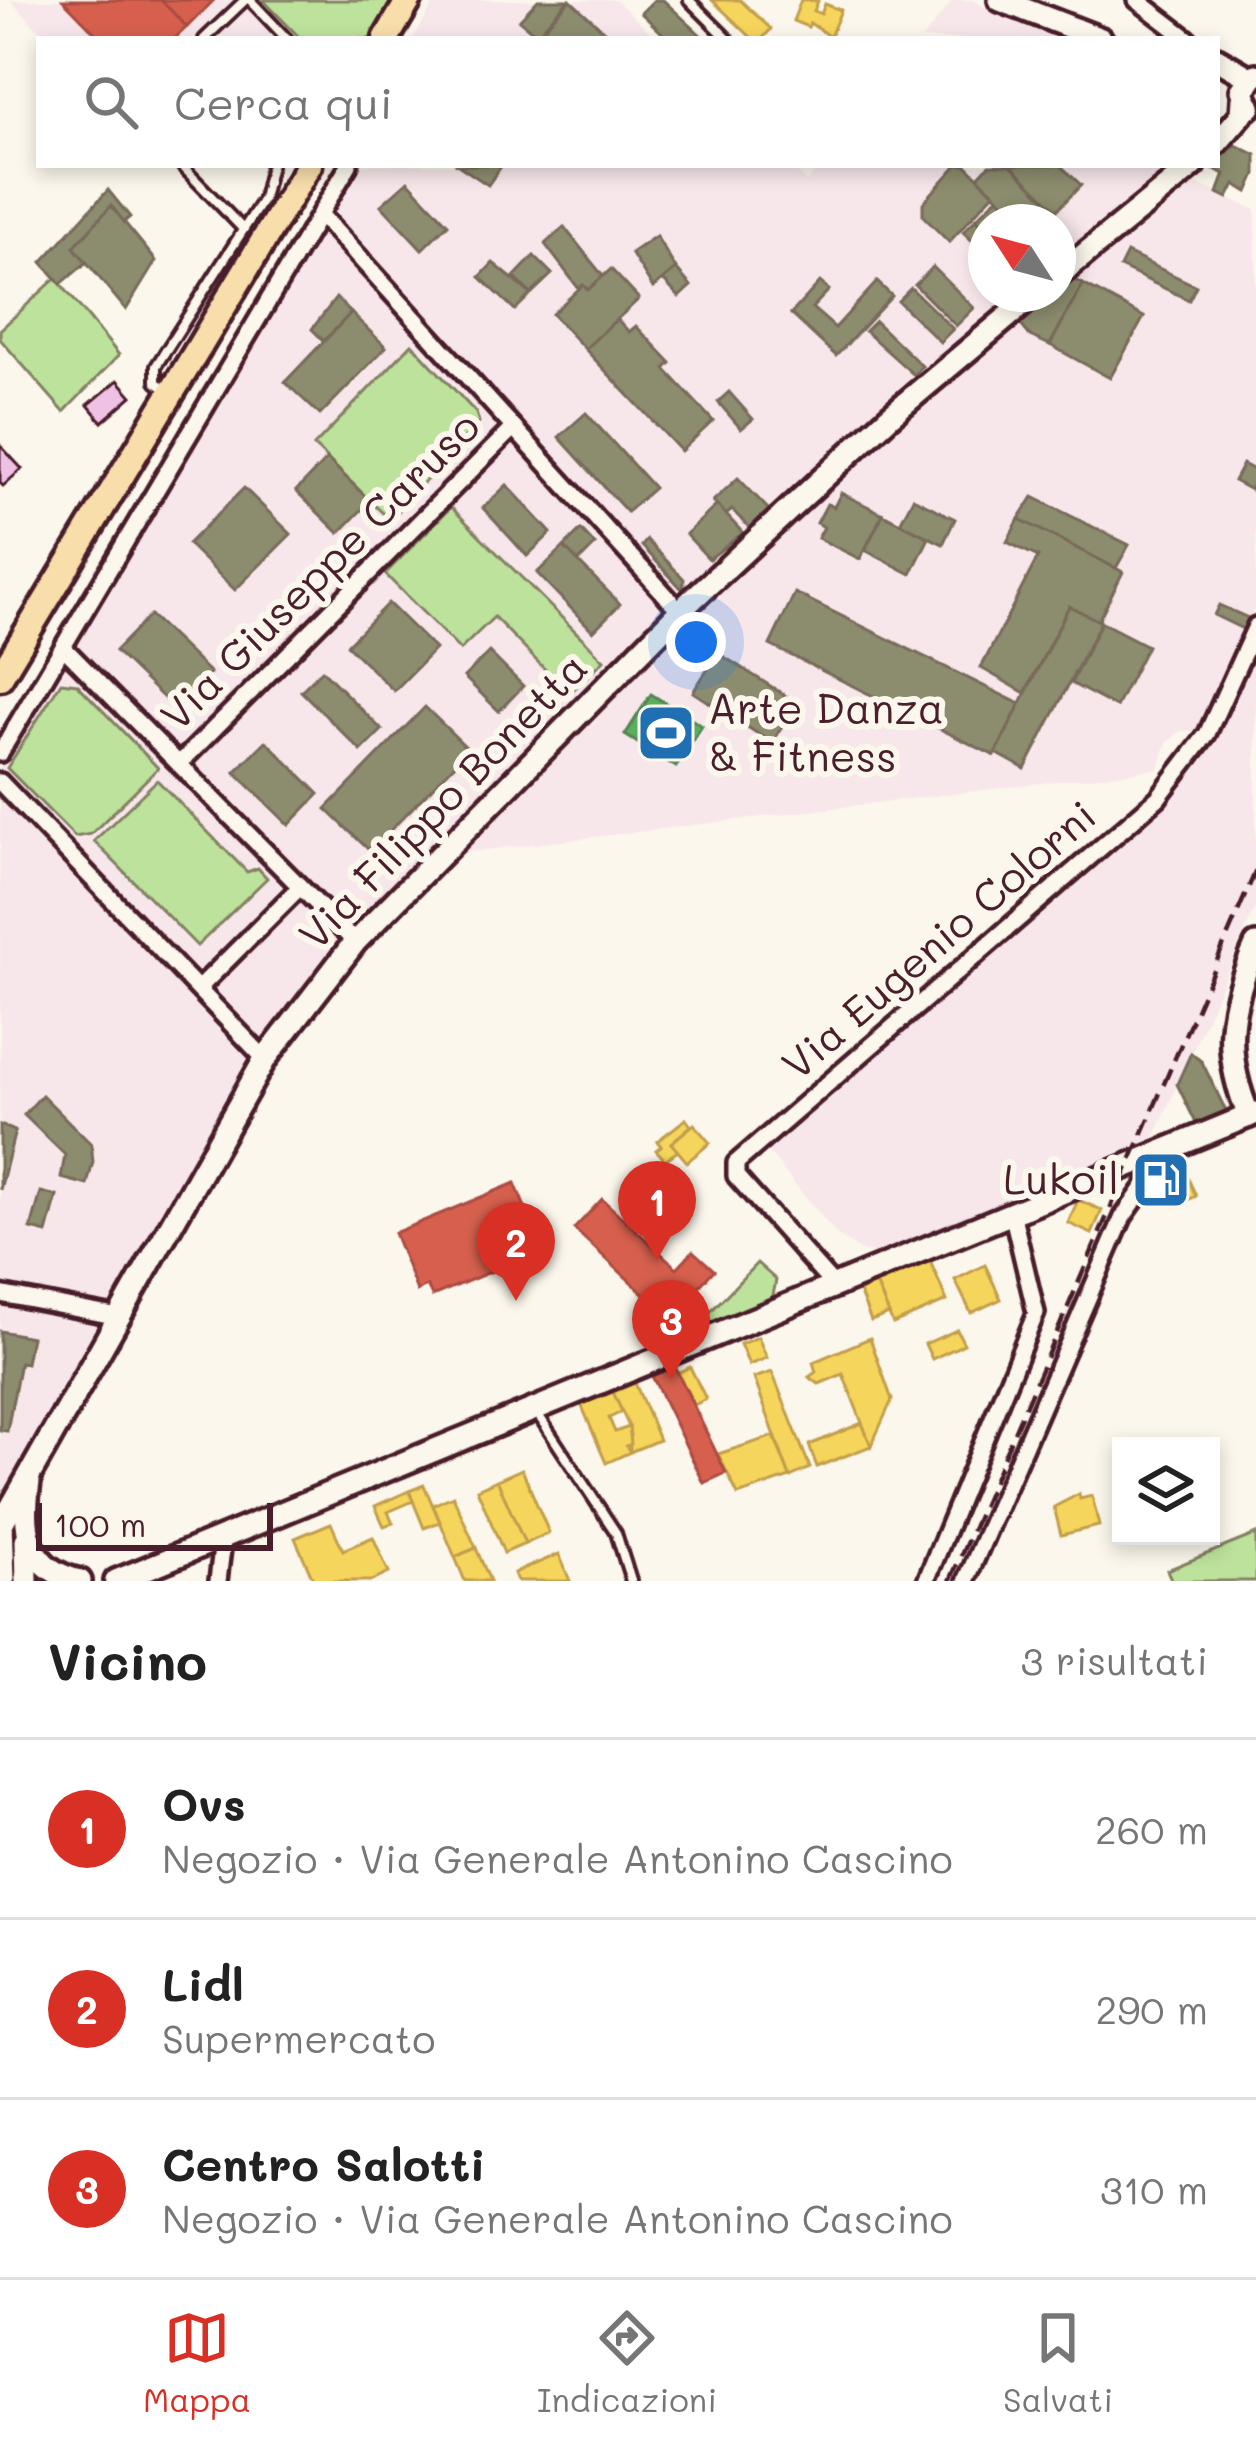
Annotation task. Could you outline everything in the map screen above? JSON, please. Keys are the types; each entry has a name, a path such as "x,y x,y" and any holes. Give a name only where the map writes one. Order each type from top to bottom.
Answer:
{"main road":[{"path":"388,36 410,0"},
{"path":"0,676 307,168"}],"street":[{"path":"1000,0 1093,36"},
{"path":"1137,0 1184,36"},
{"path":"1164,21 1174,36"},
{"path":"1220,62 1251,95"},
{"path":"1220,86 1251,95"},
{"path":"1220,141 1243,114 1251,95"},
{"path":"0,753 347,168"},
{"path":"1076,261 1190,168"},
{"path":"320,214 680,611"},
{"name":"Via Filippo Bonetta","path":"1,1525 265,1058 355,942 680,611 890,416 1014,312"},
{"name":"Via Giuseppe Caruso","path":"179,764 513,428"},
{"name":"Via Eugenio Colorni","path":"833,1285 736,1176 736,1163 1158,798 1207,734 1256,626"},
{"path":"63,647 355,942"},
{"path":"0,782 265,1058"},
{"path":"199,988 300,886"},
{"path":"26,1540 42,1564 59,1576 82,1581 120,1579 1253,1115 1233,1078 1229,1020 1256,945"},
{"path":"966,1581 1123,1216 1157,1169 1154,1155"},
{"path":"926,1581 1036,1313 1012,1212"},
{"path":"0,1294 119,1317"},
{"path":"27,1581 32,1463"},
{"path":"1,1525 4,1581"},
{"path":"218,1581 223,1540"}],"lane":[{"path":"207,36 247,0 284,36"},
{"path":"689,0 725,36"},
{"path":"184,168 242,229"},
{"path":"172,394 156,382 156,366 271,182 271,168"},
{"path":"534,1408 616,1534 631,1581"}],"shaded area":[{"path":"10,0 284,0 314,36 45,36"},
{"path":"436,0 616,0 654,36 415,36"},
{"path":"953,0 973,0 1003,16 1066,36 924,36"},
{"path":"336,168 792,168 807,182 819,168 1209,168 1193,182 1256,210 1256,604 1200,731 1180,731 1167,743 1158,769 461,853 377,936 276,1063 42,1470 0,1520 0,729"},
{"path":"1256,641 1256,906 1151,1145 886,1254 863,1252 838,1236 763,1146 1160,805 1211,744"}],"green space":[{"path":"263,0 395,0 374,36 298,36"},
{"path":"56,278 119,355 64,412 0,339 0,330"},
{"path":"412,344 479,422 390,520 314,446"},
{"path":"451,507 604,660 569,694 494,617 460,650 385,574"},
{"path":"61,682 77,684 158,768 91,834 75,837 7,768"},
{"path":"157,780 247,872 258,868 267,878 197,946 94,841"},
{"path":"757,1263 776,1280 772,1301 689,1334"},
{"path":"1256,1534 1256,1581 1172,1581 1167,1570"}],"building: Abitazioni":[{"path":"712,0 740,0 771,29 765,36 750,36"},
{"path":"801,0 818,1 814,11 821,14 825,4 841,10 830,36 810,23 808,27 793,21"},
{"path":"686,1119 691,1126 671,1143 678,1151 665,1160 656,1150 661,1146 657,1141"},
{"path":"694,1124 710,1143 687,1162 671,1143"},
{"path":"1187,1176 1196,1196 1178,1205 1168,1184"},
{"path":"1078,1200 1102,1210 1092,1234 1068,1223"},
{"path":"930,1261 947,1301 893,1324 876,1284"},
{"path":"985,1265 1001,1299 971,1313 955,1280"},
{"path":"876,1284 889,1314 871,1321 859,1291"},
{"path":"957,1330 964,1344 932,1359 925,1344"},
{"path":"758,1337 767,1358 749,1365 740,1344"},
{"path":"870,1338 892,1400 871,1446 843,1374 819,1384 809,1377 816,1372 813,1362"},
{"path":"690,1367 706,1399 694,1405 678,1373"},
{"path":"772,1372 810,1468 790,1477 754,1378"},
{"path":"635,1383 659,1440 630,1452 629,1427 613,1392"},
{"path":"613,1392 622,1412 609,1418 615,1432 629,1427 631,1444 626,1446 630,1452 606,1463 581,1404"},
{"path":"862,1423 871,1446 817,1467 809,1445"},
{"path":"774,1436 790,1477 738,1495 718,1454"},
{"path":"522,1469 549,1533 525,1544 497,1480"},
{"path":"497,1480 525,1544 504,1553 477,1489"},
{"path":"424,1485 440,1522 424,1528 409,1491"},
{"path":"409,1491 413,1501 388,1512 393,1523 384,1526 375,1506"},
{"path":"1079,1494 1080,1499 1092,1496 1099,1526 1061,1535 1054,1507"},
{"path":"453,1496 476,1548 455,1557 433,1505"},
{"path":"331,1523 343,1550 373,1537 389,1573 372,1581 314,1581 295,1538"},
{"path":"476,1548 490,1581 465,1581 455,1557"},
{"path":"559,1554 570,1581 517,1581 514,1573"}],"building: Negozi":[{"path":"63,0 161,0 187,27 177,36 98,36"},
{"path":"161,0 214,0 187,27"},
{"path":"515,1183 538,1239 490,1259 495,1270 432,1296 427,1286 417,1291 394,1233"},
{"path":"602,1199 677,1268 693,1251 714,1270 670,1318 574,1229"},
{"path":"675,1367 726,1473 704,1483 652,1376"}],"building: Pubblico":[{"path":"651,694 702,726 676,767 625,735"}],"building: Industria":[{"path":"538,0 568,0 537,35 519,20"},
{"path":"570,0 610,36 538,36"},
{"path":"654,0 663,0 702,36 661,36 641,13"},
{"path":"1236,145 1256,155 1256,174 1248,192 1235,184 1228,198 1218,193 1225,174 1211,168 1220,168 1220,158"},
{"path":"462,168 500,168 488,185"},
{"path":"954,168 969,168 994,193 984,204 968,204 968,221 949,242 923,216 923,203"},
{"path":"986,168 1014,168 1046,199 1041,204 1006,204 978,177"},
{"path":"1014,168 1063,168 1081,185 1063,204 1051,204"},
{"path":"408,181 448,224 422,249 381,205"},
{"path":"108,190 130,217 124,222 111,206 74,247 87,262 61,284 42,262"},
{"path":"111,206 156,261 126,310 74,247"},
{"path":"564,227 603,276 588,290 583,285 579,289 545,244"},
{"path":"656,236 676,269 653,288 631,253"},
{"path":"1127,253 1196,286 1189,300 1120,267"},
{"path":"534,256 552,274 531,294 514,277"},
{"path":"493,263 531,294 515,310 480,277"},
{"path":"933,267 968,302 970,312 956,326 915,285"},
{"path":"611,269 639,299 585,349 552,314 583,285 588,290"},
{"path":"676,269 691,286 679,297 663,280"},
{"path":"820,282 829,290 812,308 835,328 877,282 892,296 836,356 791,314"},
{"path":"1083,284 1144,317 1110,378 1050,345 1068,312 1076,312 1076,297"},
{"path":"911,288 953,329 940,342 898,301"},
{"path":"336,298 351,313 324,341 312,329"},
{"path":"1027,312 1068,312 1050,345 1030,336 1017,320"},
{"path":"351,313 386,347 320,415 285,382"},
{"path":"617,319 629,332 636,326 671,363 665,369 713,421 681,451 585,349"},
{"path":"875,321 922,366 914,375 865,331"},
{"path":"729,392 753,419 741,429 718,402"},
{"path":"586,413 654,488 627,512 559,437"},
{"path":"327,459 370,501 339,533 296,491"},
{"path":"1243,464 1256,471 1251,490 1234,481"},
{"path":"738,478 770,511 751,529 732,510 726,515 713,501"},
{"path":"507,485 551,533 527,556 483,508"},
{"path":"244,488 291,534 235,590 188,544"},
{"path":"841,493 883,514 860,559 818,538 824,527 817,523 827,504 834,507"},
{"path":"1033,497 1129,545 1116,568 1019,519"},
{"path":"913,498 955,519 943,544 900,523"},
{"path":"717,505 743,533 709,559 686,534"},
{"path":"883,514 929,538 911,574 865,550"},
{"path":"1019,519 1123,572 1098,621 1069,606 1025,693 981,668 1038,557 1007,542"},
{"path":"581,530 595,545 578,562 564,547"},
{"path":"647,540 684,579 683,590 642,546"},
{"path":"564,547 620,604 593,631 537,573"},
{"path":"795,593 1020,704 995,756 770,645"},
{"path":"388,603 435,649 394,691 347,645"},
{"path":"1219,605 1248,618 1247,631 1214,615"},
{"path":"1069,606 1101,622 1025,769 996,753"},
{"path":"150,615 210,673 175,709 115,651"},
{"path":"1101,622 1147,646 1116,707 1071,683"},
{"path":"489,652 523,686 499,711 464,677"},
{"path":"718,653 797,703 772,743 693,692"},
{"path":"322,670 382,730 361,751 301,691"},
{"path":"425,707 469,750 370,851 326,809"},
{"path":"266,741 319,794 289,825 235,772"},
{"path":"1191,1053 1202,1062 1227,1113 1197,1125 1177,1084"},
{"path":"42,1095 91,1144 93,1162 87,1185 61,1178 65,1155 24,1115"},
{"path":"0,1125 15,1131 0,1190"},
{"path":"41,1192 57,1196 47,1233 31,1229"},
{"path":"0,1331 31,1337 26,1363 20,1362 7,1431 0,1430"}],"building: Altro":[{"path":"118,380 132,396 102,422 88,405"},
{"path":"0,445 22,469 3,486 0,483"}],"railway":[{"path":"950,1581 1256,870"}],"place":[{"name":"Arte Danza & Fitness","path":"666,733"},
{"name":"Lukoil","path":"1161,1180"},
{"name":"Ovs","path":"657,1260"},
{"name":"Lidl","path":"516,1301"},
{"name":"Centro Salotti","path":"671,1379"}]}
